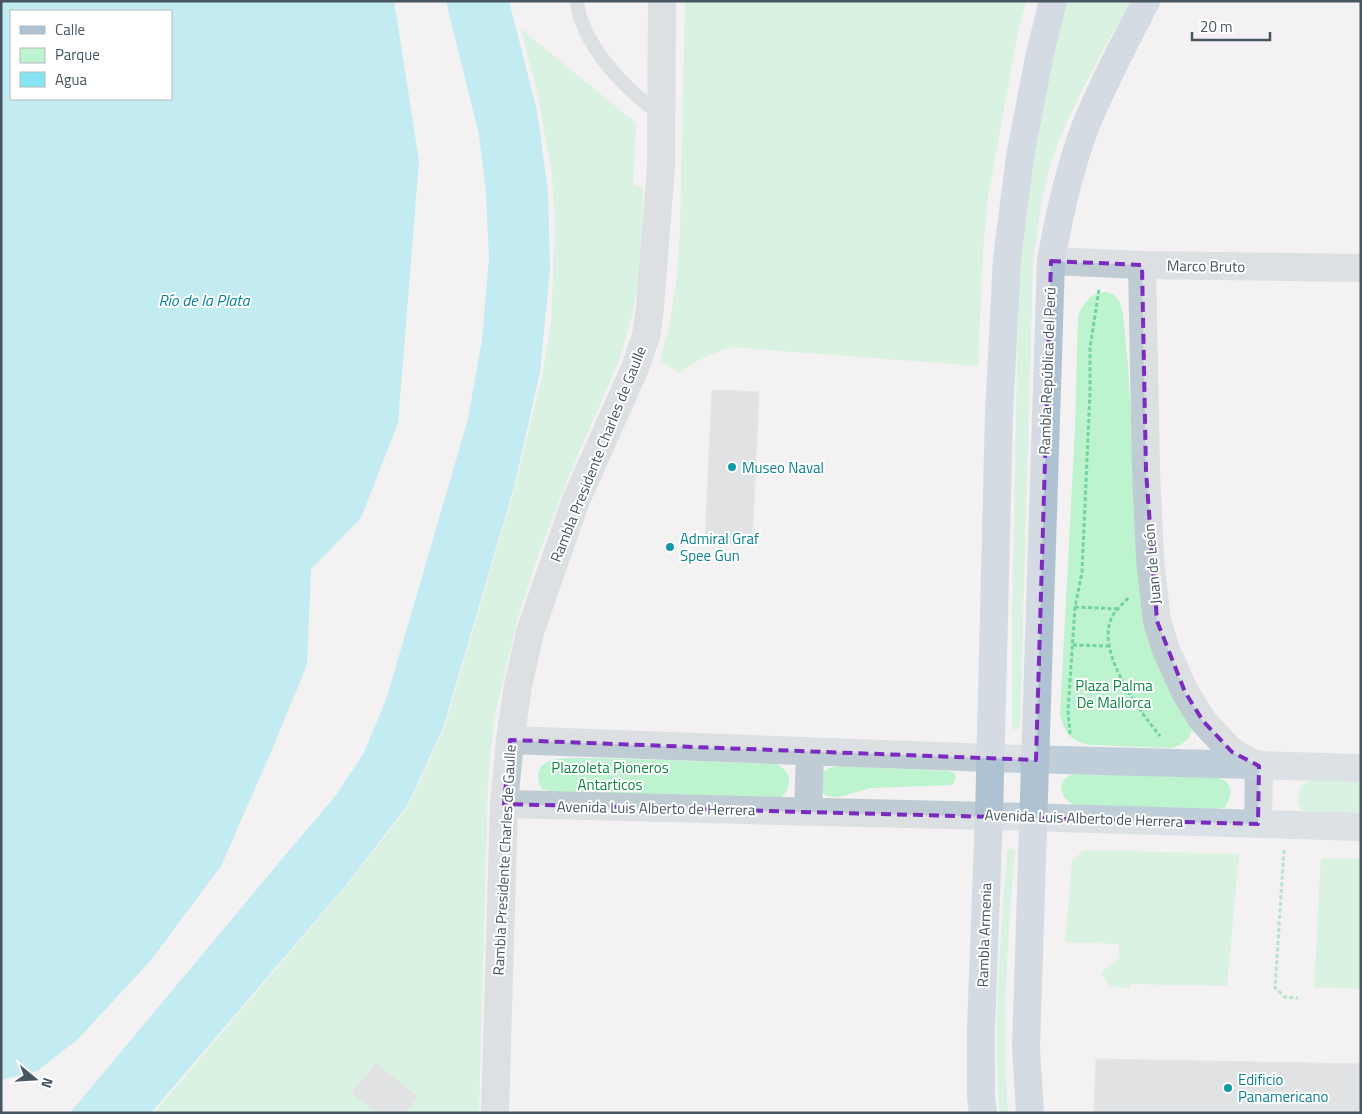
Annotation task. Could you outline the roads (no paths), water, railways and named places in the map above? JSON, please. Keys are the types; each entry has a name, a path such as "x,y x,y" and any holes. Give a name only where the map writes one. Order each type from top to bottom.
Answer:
{"main road":[{"path":"1052,1 1020,157 1007,258 999,414 990,758 1361,768"},
{"name":"Rambla República del Perú","path":"1036,760 1051,261 1059,214 1071,168 1086,125 1106,80 1146,1"},
{"name":"Rambla Armenia","path":"982,1113 981,1028 990,758"},
{"path":"1030,1113 1026,1048 1036,760"},
{"name":"Avenida Luis Alberto de Herrera","path":"989,816 1361,827"}],"street":[{"name":"Rambla Presidente Charles de Gaulle","path":"495,1113 504,804 510,740 518,686 530,632 576,500 635,368 646,336 650,308 659,184 662,1"},
{"name":"Marco Bruto","path":"1051,261 1142,265 1361,268"},
{"name":"Juan de León","path":"1142,265 1146,471 1150,558 1157,621 1166,650 1184,692 1203,721 1232,752 1259,766"},
{"path":"510,740 990,758"},
{"path":"808,811 810,752"},
{"path":"1258,824 1259,766"},
{"name":"Avenida Luis Alberto de Herrera","path":"504,804 989,816"}],"lane":[{"path":"577,1 581,20 597,53 640,100 661,115"}],"water":[{"name":"Río de la Plata","path":"1,1 394,1 419,161 398,423 361,518 311,569 307,665 221,866 151,960 78,1039 37,1071 1,1080"},
{"path":"446,1 509,1 537,111 548,191 550,269 540,372 514,487 443,728 407,806 346,885 151,1113 70,1113 334,798 364,753 387,697 468,419 482,340 489,258 486,191 479,135"}],"place":[{"name":"Museo Naval","path":"732,467"},
{"name":"Admiral Graf Spee Gun","path":"670,547"},
{"name":"Edificio Panamericano","path":"1228,1088"}],"park label":[{"name":"Plaza Palma De Mallorca","path":"1114,694"},
{"name":"Plazoleta Pioneros Antarticos","path":"610,776"}]}
